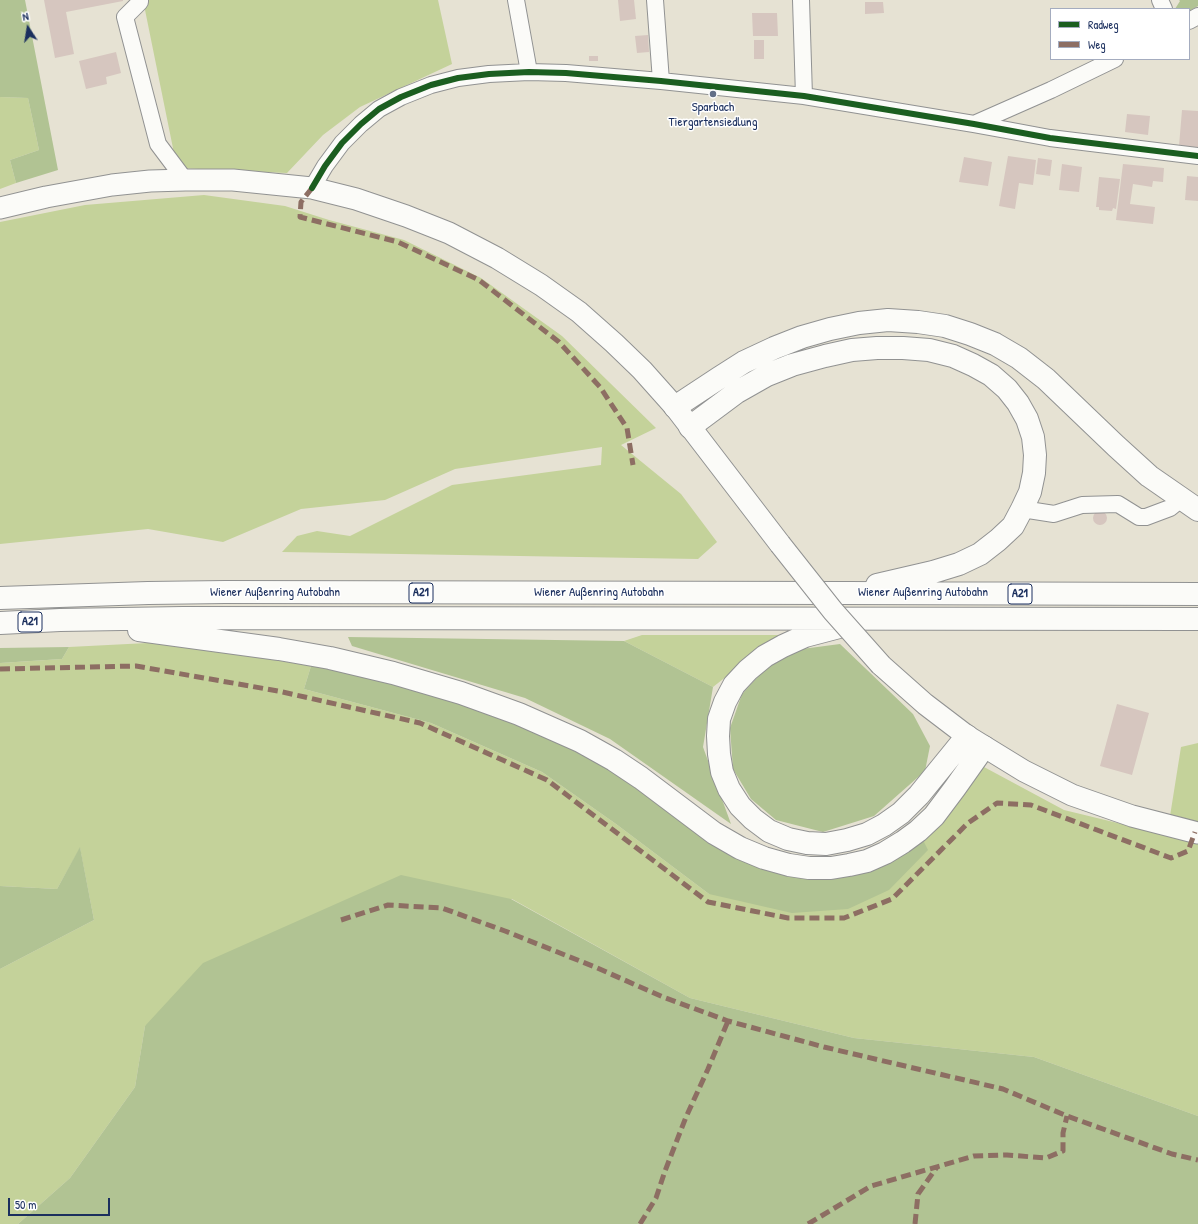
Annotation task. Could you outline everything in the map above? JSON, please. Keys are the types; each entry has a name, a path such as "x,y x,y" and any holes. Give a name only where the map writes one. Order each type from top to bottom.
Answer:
{"highway":[{"path":"675,407 744,362 802,337 830,329 888,320 945,326 995,344 1019,358 1046,379 1149,476 1190,505"},
{"path":"690,427 737,392 767,375 792,365 825,356 858,350 903,348 929,350 953,356 991,375 1007,389 1018,403 1027,419 1033,437 1035,455 1034,473 1030,492 1012,526 998,540 980,554 959,564 933,572 842,593"},
{"name":"Wiener Außenring Autobahn","path":"0,598 156,593 1198,594"},
{"name":"Wiener Außenring Autobahn","path":"0,623 60,620 183,618 795,618 866,620 1198,619"},
{"path":"60,620 279,649 323,657 393,673 461,693 519,714 580,741 614,760 641,778 714,832 740,848 764,858 789,865 809,868 837,867 867,861 884,853 918,832 934,816 955,788 975,741"},
{"path":"866,620 805,636 783,646 753,665 734,685 725,702 719,719 718,736 722,772 729,789 740,806 753,819 769,831 788,839 807,843 826,844 847,840 867,834 884,825 901,813 975,741"}],"main road":[{"path":"0,208 46,197 112,185 150,181 233,180 312,188 356,199 406,216 449,233 497,258 541,285 578,312 614,343 642,370 675,407 833,611 881,665 925,704 975,741 1024,771 1072,795 1132,816 1198,833"}],"street":[{"path":"140,0 140,2 125,17 158,144 185,180"},
{"path":"516,0 529,72"},
{"path":"655,0 661,80"},
{"path":"801,0 804,96"},
{"path":"974,124 1051,90 1113,60"},
{"path":"312,188 325,166 342,143 379,109 401,97 431,85 458,78 489,74 529,72 566,73 661,80 804,96 1050,138 1198,156"},
{"path":"1022,509 1054,514 1082,505 1118,504 1139,517 1146,517 1170,508 1190,505"}],"green space":[{"path":"0,0 25,0 58,170 16,183 10,160 39,150 28,98 0,97"},
{"path":"143,0 438,0 452,64 360,107 323,135 287,173 177,168"},
{"path":"1179,0 1198,0 1198,6 1190,10 1190,8 1176,8 1180,1"},
{"path":"0,97 28,98 39,150 10,160 16,183 0,189"},
{"path":"204,195 285,206 329,220 404,240 481,278 562,336 656,428 621,445 681,494 717,542 698,559 282,552 297,536 317,531 350,536 452,485 601,465 602,447 455,469 385,500 301,509 223,542 148,529 0,544 0,222 85,205"},
{"path":"642,635 779,635 713,687 624,641"},
{"path":"348,637 624,641 713,687 703,747 731,824 610,739 525,698 352,646"},
{"path":"167,642 311,666 304,689 431,723 542,772 616,824 709,894 923,840 984,767 1064,810 1167,835 1181,747 1198,743 1198,1116 1034,1057 854,1038 690,998 512,899 145,1026 135,1087 70,1178 18,1224 0,1224 0,969 94,920 80,848 57,889 0,886 0,663 62,659 69,647"},
{"path":"840,644 913,714 930,746 925,771 874,816 823,832 776,820 751,799 733,769 730,728 742,694 766,668 802,649"},
{"path":"69,647 62,659 0,663 0,648"},
{"path":"311,666 363,673 450,697 588,753 796,875 923,840 928,850 889,890 848,909 792,913 709,894 616,824 542,772 431,723 304,689"},
{"path":"80,847 94,920 0,969 0,886 57,889"},
{"path":"401,875 511,899 690,998 854,1038 1034,1057 1198,1116 1198,1224 18,1224 70,1178 135,1087 145,1026 203,963"}],"building":[{"path":"44,0 123,1 66,12 74,54 55,58"},
{"path":"618,0 634,0 636,19 620,21"},
{"path":"865,2 883,2 884,13 865,14"},
{"path":"752,13 777,13 778,36 753,36"},
{"path":"648,35 649,52 637,53 635,36"},
{"path":"754,40 764,40 764,59 754,59"},
{"path":"116,52 121,73 106,77 107,84 86,89 79,61"},
{"path":"589,56 598,56 598,61 589,61"},
{"path":"1182,110 1198,111 1198,148 1179,146"},
{"path":"1127,114 1150,116 1148,135 1125,132"},
{"path":"1008,156 1036,160 1033,185 1019,183 1015,209 999,206"},
{"path":"964,157 992,162 988,186 959,182"},
{"path":"1038,158 1052,160 1050,176 1036,174"},
{"path":"1062,164 1082,167 1079,192 1059,190"},
{"path":"1123,164 1164,168 1163,182 1153,181 1152,187 1133,184 1130,204 1155,207 1153,224 1116,220"},
{"path":"1187,176 1198,177 1198,201 1185,200"},
{"path":"1099,177 1120,179 1116,209 1113,208 1112,211 1099,210 1099,207 1096,207"},
{"path":"1097,511 1103,511 1107,515 1107,521 1103,525 1097,525 1093,521 1093,515"},
{"path":"1117,704 1149,713 1132,775 1100,766"}],"marked path":[{"path":"312,188 301,202 300,217 398,242 479,280 559,342 600,387 627,428 633,465"},
{"path":"0,669 136,666 278,691 420,723 547,780 708,902 788,918 844,918 892,899 968,823 997,803 1031,805 1171,858 1188,851 1195,832"},
{"path":"341,920 388,905 442,908 505,931 595,967 663,997 728,1021 824,1047 1003,1089 1067,1116 1172,1154 1198,1160"},
{"path":"640,1224 656,1198 686,1117 728,1021"},
{"path":"808,1224 871,1186 974,1156 1007,1155 1046,1158 1063,1151 1063,1133 1067,1116"},
{"path":"915,1224 918,1194 937,1167"}],"cycle path":[{"path":"312,188 325,166 342,143 379,109 401,97 431,85 458,78 489,74 529,72 566,73 661,81 804,96 1050,138 1198,156"}],"place":[{"name":"Sparbach Tiergartensiedlung","path":"713,94"}]}
